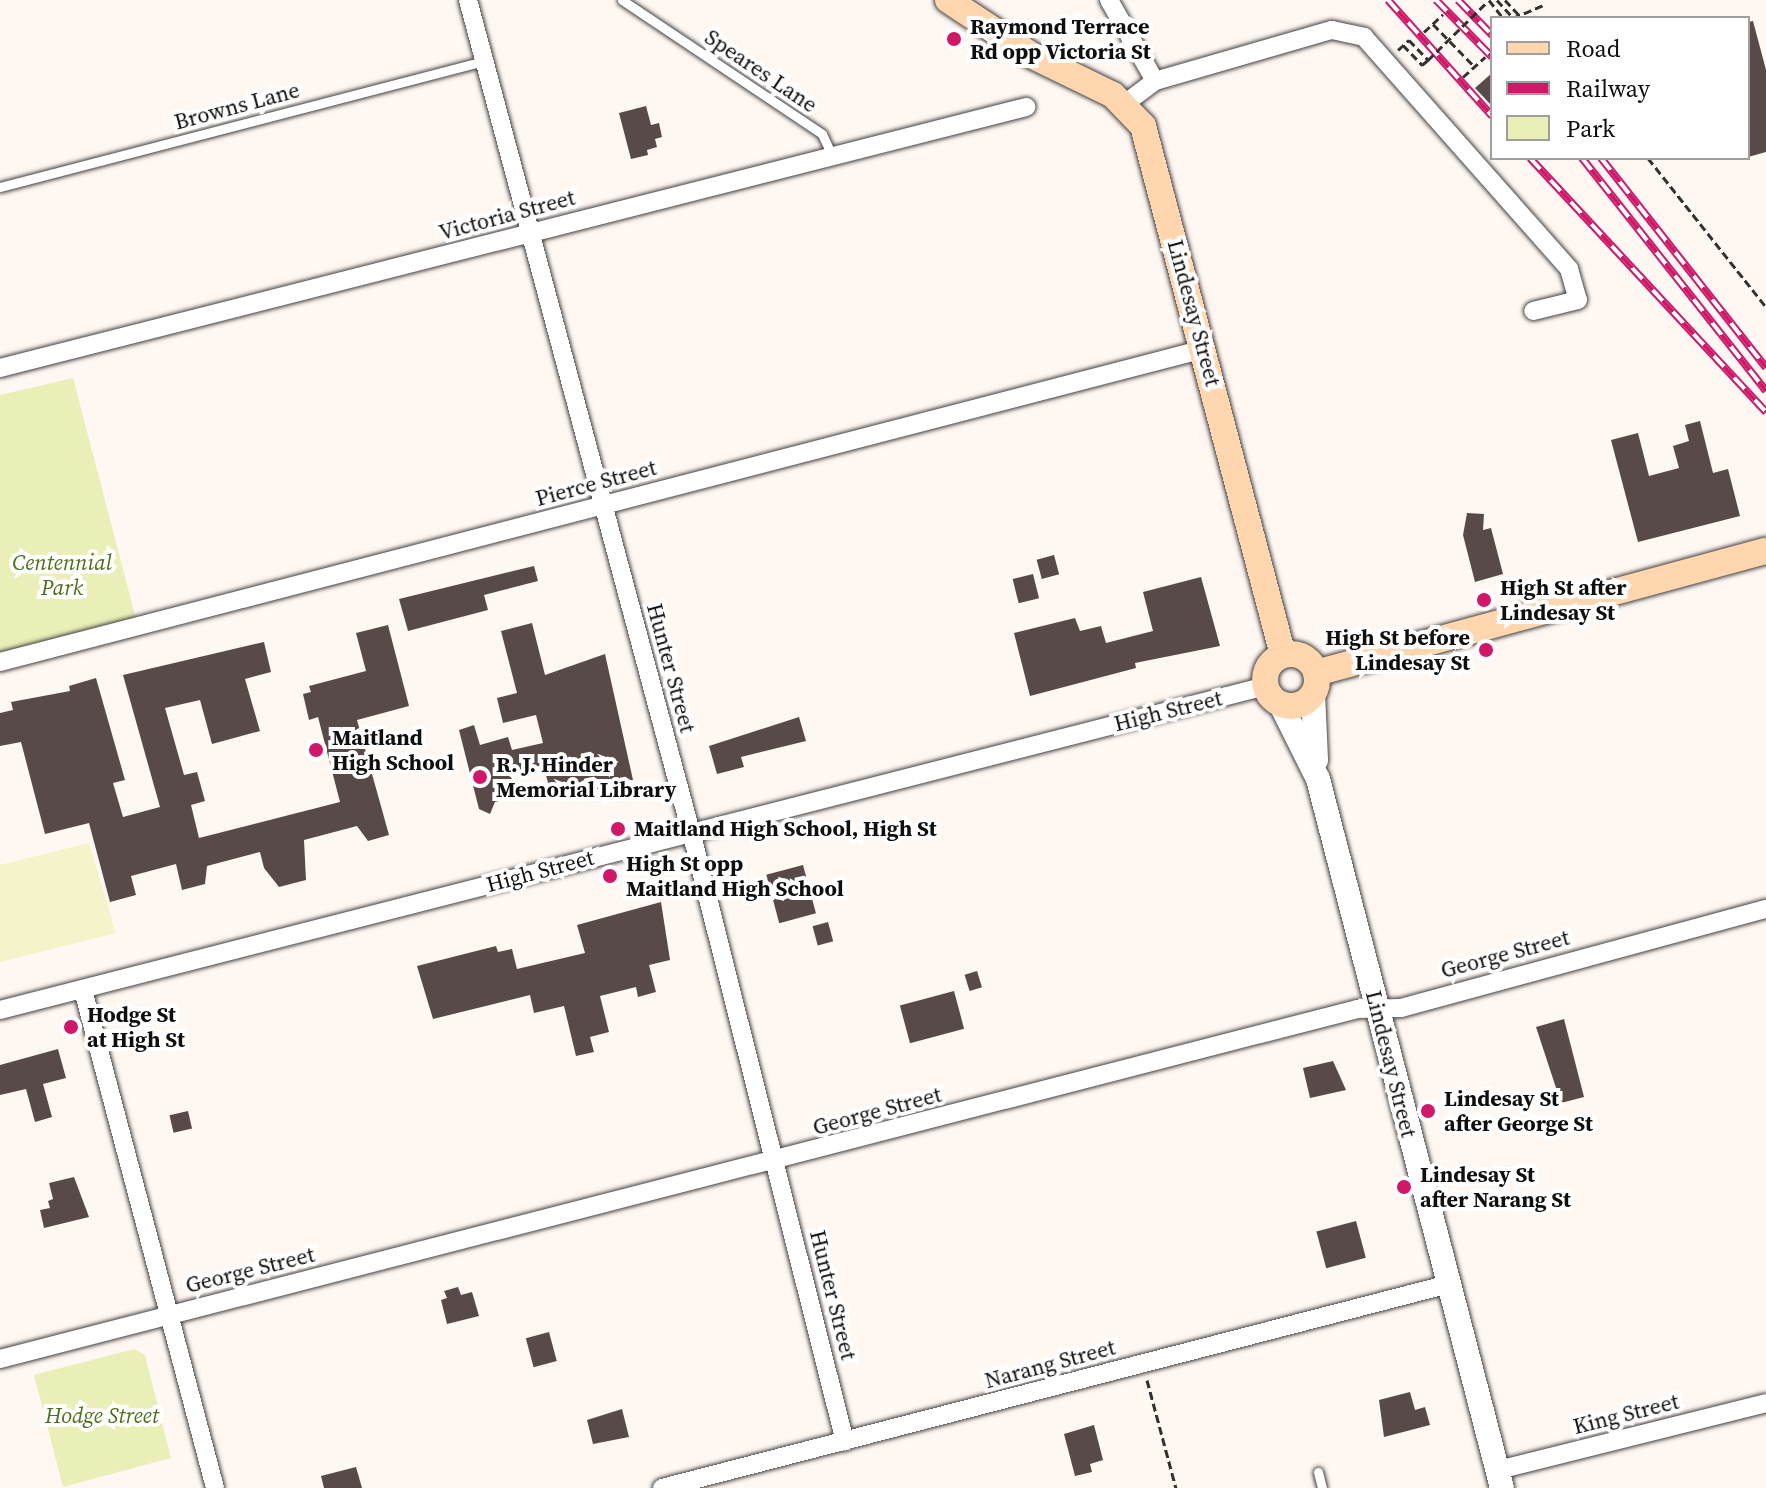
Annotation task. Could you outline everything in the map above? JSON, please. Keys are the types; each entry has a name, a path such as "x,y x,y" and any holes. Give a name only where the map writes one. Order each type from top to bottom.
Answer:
{"main road":[{"path":"948,0 1031,55 1125,104"},
{"name":"Lindesay Street","path":"1125,104 1151,147 1283,655"},
{"path":"1314,683 1301,656 1283,655 1269,667 1273,694 1298,704 1314,683 1766,551"}],"street":[{"name":"Hunter Street","path":"468,0 690,831 845,1442"},
{"path":"1109,0 1155,81"},
{"path":"1125,104 1155,81 1332,30 1364,37 1569,269 1578,300 1533,311"},
{"name":"Victoria Street","path":"0,368 531,234 831,153 1026,107"},
{"name":"Pierce Street","path":"0,662 1204,349"},
{"name":"Lindesay Street","path":"1314,683 1318,779 1500,1479"},
{"name":"High Street","path":"0,1010 690,831 1273,694"},
{"name":"Lindesay Street","path":"1273,694 1318,779"},
{"name":"George Street","path":"0,1359 774,1162 1357,1009 1401,1008 1766,909"},
{"path":"83,990 215,1488"},
{"name":"Narang Street","path":"662,1488 1449,1284"},
{"name":"King Street","path":"1500,1479 1766,1403"}],"lane":[{"name":"Speares Lane","path":"622,0 822,134 831,153"},
{"name":"Browns Lane","path":"0,187 484,61"},
{"path":"1318,1472 1322,1488"}],"path":[{"path":"1497,0 1511,16"},
{"path":"1505,0 1520,16"},
{"path":"1403,45 1422,65 1488,1 1501,16"},
{"path":"1515,16 1544,5"},
{"path":"1424,32 1443,14"},
{"path":"1433,24 1475,67"},
{"path":"1409,40 1428,60"},
{"path":"1463,77 1485,57"},
{"path":"1650,160 1766,307"},
{"path":"1142,1364 1176,1488"}],"green space":[{"name":"Centennial Park","path":"73,378 136,619 0,655 0,395"},
{"name":"Hodge Street","path":"134,1349 145,1355 171,1458 63,1487 34,1375"}],"shaded area":[{"path":"89,843 116,933 0,962 0,865"}],"building":[{"path":"1753,21 1766,70 1766,152 1750,156 1750,22"},
{"path":"1490,75 1490,104 1475,88"},
{"path":"646,106 651,125 659,123 662,137 655,139 657,147 647,150 648,155 631,159 619,113"},
{"path":"1700,421 1713,473 1728,469 1740,516 1638,542 1611,440 1638,433 1649,476 1679,468 1673,446 1689,441 1685,425"},
{"path":"1467,513 1484,514 1483,530 1491,528 1503,574 1475,582 1463,535"},
{"path":"1054,555 1059,574 1042,579 1037,560"},
{"path":"534,566 538,581 484,595 488,610 408,631 399,599"},
{"path":"1033,574 1039,598 1019,603 1013,579"},
{"path":"1201,577 1220,646 1135,663 1136,668 1030,696 1014,633 1075,618 1080,631 1101,626 1106,643 1153,631 1143,592"},
{"path":"532,623 545,675 605,654 633,780 553,800 543,765 510,772 516,796 495,802 490,814 479,809 459,730 474,725 480,745 508,737 512,750 543,743 536,715 503,723 497,698 517,693 501,631"},
{"path":"388,625 409,706 357,720 389,835 368,841 357,826 304,840 306,880 279,887 264,868 260,852 207,866 205,884 182,890 176,864 131,876 136,895 110,902 89,823 45,834 21,742 0,746 0,713 13,710 11,702 70,691 69,686 96,678 125,780 113,783 123,817 160,807 123,675 264,642 271,672 245,679 260,731 212,744 200,700 165,708 184,775 197,772 205,801 191,805 199,838 340,802 318,717 309,720 303,694 311,692 309,686 366,671 356,633"},
{"path":"799,717 806,741 741,757 744,767 717,774 709,746"},
{"path":"803,865 816,913 779,923 766,875"},
{"path":"661,902 670,960 649,965 656,992 638,997 636,987 600,996 609,1032 590,1037 594,1052 576,1056 564,1006 534,1013 530,995 433,1019 417,966 496,946 498,952 512,949 517,969 585,953 577,925"},
{"path":"828,922 833,941 818,945 813,926"},
{"path":"977,971 982,987 970,991 965,975"},
{"path":"954,991 964,1029 910,1043 900,1005"},
{"path":"1564,1019 1584,1097 1561,1103 1536,1027"},
{"path":"58,1049 66,1078 43,1084 52,1117 35,1122 26,1089 0,1095 0,1065"},
{"path":"1333,1061 1346,1090 1310,1098 1303,1068"},
{"path":"188,1111 192,1129 174,1133 169,1115"},
{"path":"74,1177 89,1217 44,1228 40,1210 50,1208 48,1201 53,1199 49,1183"},
{"path":"1356,1221 1366,1258 1326,1268 1316,1232"},
{"path":"458,1287 461,1295 472,1292 479,1316 447,1324 441,1300 447,1298 444,1291"},
{"path":"549,1332 557,1361 534,1367 526,1338"},
{"path":"1410,1392 1415,1410 1425,1407 1430,1425 1384,1437 1379,1400"},
{"path":"622,1409 629,1437 593,1444 587,1420"},
{"path":"1094,1425 1103,1460 1090,1464 1092,1472 1075,1476 1064,1434"},
{"path":"356,1467 362,1488 324,1488 321,1476"}],"railway":[{"path":"1388,0 1490,114"},
{"path":"1436,0 1490,55"},
{"path":"1458,0 1490,33"},
{"path":"1532,160 1766,412"},
{"path":"1584,160 1766,391"},
{"path":"1603,160 1766,368"}],"place":[{"name":"Raymond Terrace Rd opp Victoria St","path":"954,39"},
{"name":"High St after Lindesay St","path":"1484,600"},
{"name":"High St before Lindesay St","path":"1486,650"},
{"name":"Maitland High School","path":"316,750"},
{"name":"R. J. Hinder Memorial Library","path":"480,777"},
{"name":"Maitland High School, High St","path":"618,829"},
{"name":"High St opp Maitland High School","path":"610,876"},
{"name":"Hodge St at High St","path":"71,1027"},
{"name":"Lindesay St after George St","path":"1428,1111"},
{"name":"Lindesay St after Narang St","path":"1404,1187"}]}
